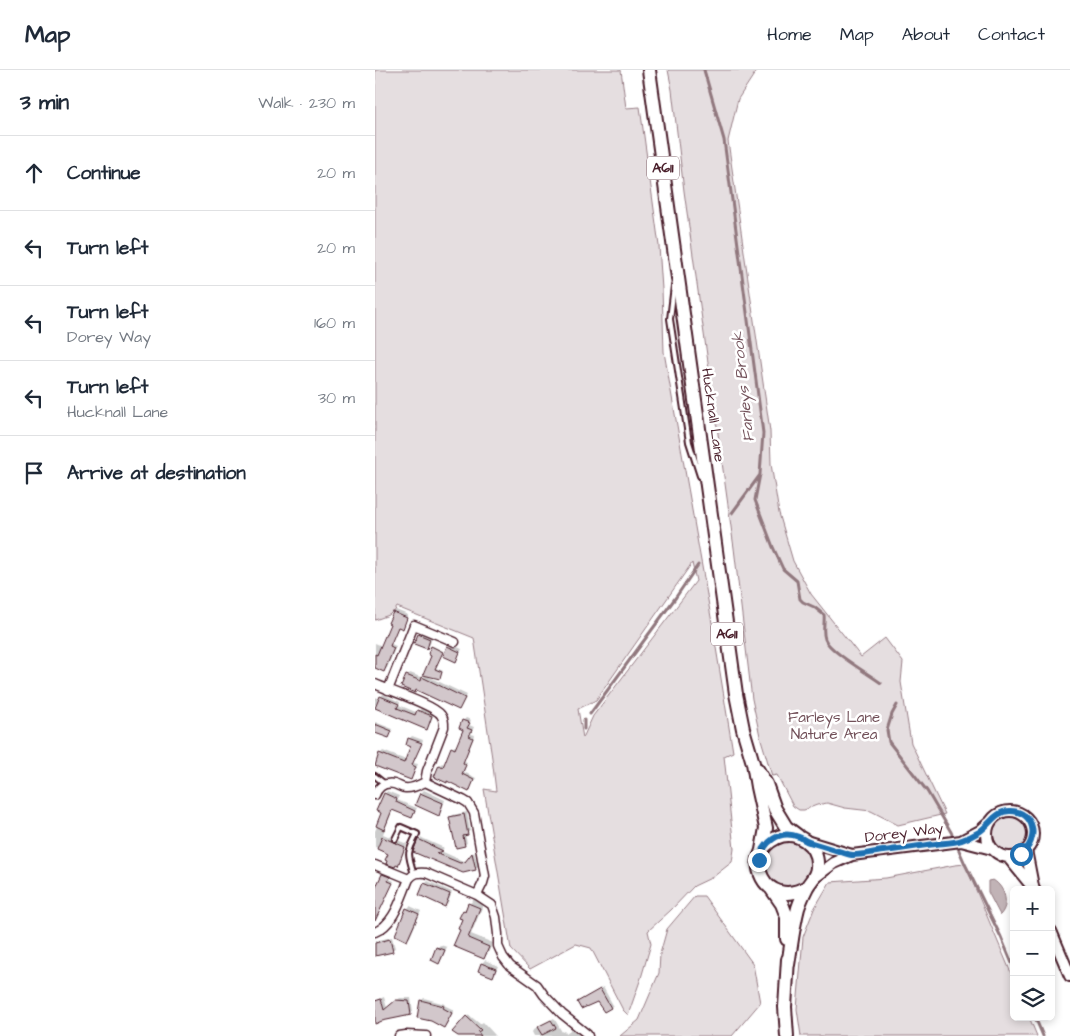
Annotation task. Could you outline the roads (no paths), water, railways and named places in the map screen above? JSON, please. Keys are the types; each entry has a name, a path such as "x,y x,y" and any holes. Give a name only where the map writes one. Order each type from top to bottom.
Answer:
{"main road":[{"name":"Hucknall Lane","path":"649,70 736,694 743,729 753,763 766,828 759,860 759,870 763,880 782,904 787,917 788,965 785,1007 787,1036"},
{"name":"Hucknall Lane","path":"753,763 766,784 775,809 786,827 813,848 817,858 817,868 799,908 788,965"},
{"path":"762,850 768,842 777,837 788,835 802,839"},
{"path":"770,888 789,894 799,892 811,882"}],"street":[{"path":"388,690 415,625 455,642"},
{"path":"375,684 437,710 441,715 444,726 427,771 425,782"},
{"path":"375,795 381,786 386,784 409,788 425,782 468,803 474,813 485,876 477,895"},
{"path":"1009,811 1017,812 1029,821 1033,836 1031,844 1021,854 1015,857 1008,857 992,849 987,837 987,830 989,823 994,817 1009,811"},
{"name":"Dorey Way","path":"961,841 979,832 989,823"},
{"name":"Dorey Way","path":"802,839 852,855"},
{"name":"Dorey Way","path":"811,882 834,863 852,855 961,841 992,849"},
{"path":"1026,850 1033,886"},
{"path":"1008,857 1031,886"},
{"path":"375,864 411,877"},
{"path":"375,932 383,928 392,919 411,877 420,872 477,895 492,905 498,934 498,946 506,962 521,975 537,985 544,996 562,1014 588,1036"},
{"path":"1055,940 1070,976"},
{"path":"399,1036 425,1036"}],"lane":[{"path":"375,776 386,784"},
{"path":"395,839 401,827 417,834 409,851 411,877"}],"waterway":[{"name":"Farleys Brook","path":"704,70 724,140 763,433 760,474 755,500 783,569 797,581 800,599 824,615 824,636 828,644 841,656 881,683"},
{"path":"732,513 760,475"},
{"path":"590,714 698,565"},
{"name":"Farleys Brook","path":"897,705 887,730 889,742 927,791 951,832 1010,958"},
{"path":"584,720 584,729"},
{"name":"Farleys Brook","path":"1037,1021 1043,1036"}],"park label":[{"name":"Farleys Lane Nature Area","path":"834,726"}]}
